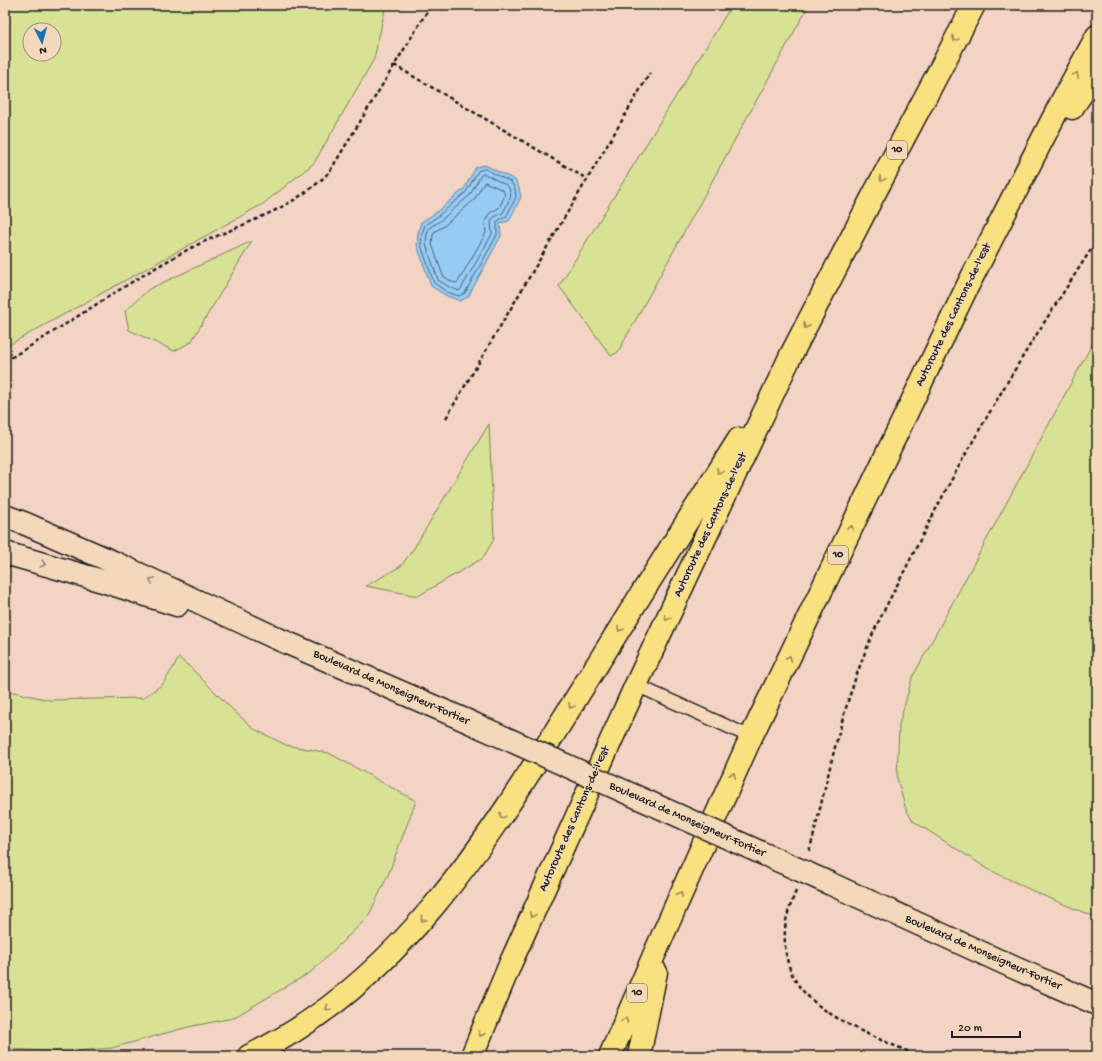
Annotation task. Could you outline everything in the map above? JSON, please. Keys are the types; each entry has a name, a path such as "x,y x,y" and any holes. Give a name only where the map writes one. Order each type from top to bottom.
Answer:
{"highway":[{"name":"Autoroute des Cantons-de-l'Est","path":"472,1056 511,962 636,685 791,355 974,5"},
{"name":"Autoroute des Cantons-de-l'Est","path":"610,1056 664,930 751,737 926,372 1019,185 1097,36"},
{"path":"1019,185 1097,71"},
{"path":"249,1056 299,1028 342,997 363,979 414,929 465,868 525,781 791,355"},
{"path":"639,1056 664,930"}],"main road":[{"name":"Boulevard de Monseigneur-Fortier","path":"5,516 113,562 276,638 465,720 1097,1004"},
{"name":"Boulevard de Monseigneur-Fortier","path":"5,553 106,582 276,638"}],"lane":[{"path":"636,685 751,737"}],"path":[{"path":"5,361 169,260 288,203 314,187 330,171 431,5"},
{"path":"394,65 588,179"},
{"path":"446,418 650,73"},
{"path":"807,857 848,699 874,631 929,522 994,404 1027,349 1097,240"},
{"path":"797,888 787,919 785,939 787,961 797,983 806,994 835,1016 862,1031 919,1056"}],"green space":[{"path":"5,5 386,5 374,59 314,163 263,204 5,347"},
{"path":"732,5 809,5 618,352 611,356 559,286"},
{"path":"252,241 191,342 174,351 129,330 125,311 149,289"},
{"path":"1097,335 1097,918 1037,893 988,869 913,821 906,810 897,778 899,725 912,678"},
{"path":"489,424 494,539 483,558 418,596 366,586 401,566 414,548"},
{"path":"179,658 254,729 286,745 329,753 416,801 388,875 368,917 311,972 233,1018 188,1027 112,1048 64,1052 5,1048 5,690 49,700 143,698 163,684"}],"water":[{"path":"485,165 515,180 521,197 509,221 500,223 501,236 468,297 460,301 445,295 431,286 417,245 418,233 421,222 434,214 464,189 476,167"}]}
